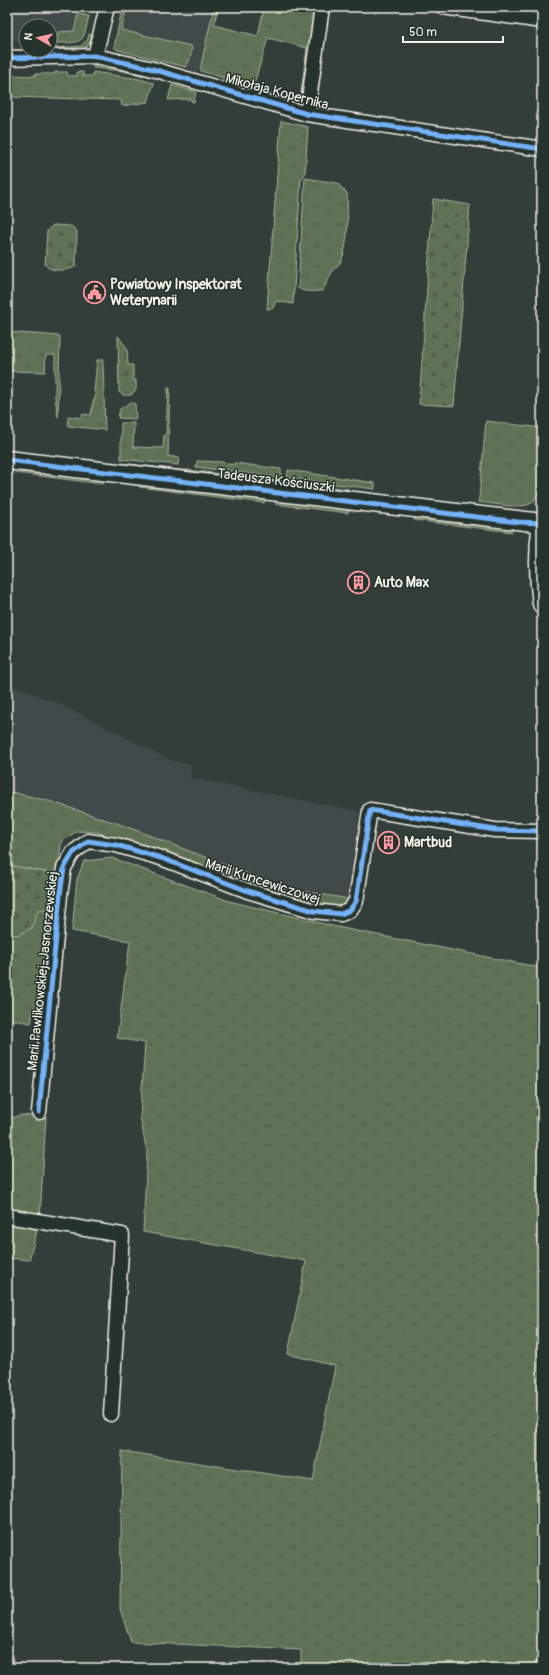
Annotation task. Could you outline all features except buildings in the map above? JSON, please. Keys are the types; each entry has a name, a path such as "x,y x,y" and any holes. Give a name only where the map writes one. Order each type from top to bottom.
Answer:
{"street":[{"path":"95,56 107,7"},
{"path":"307,114 322,7"},
{"path":"443,7 542,20"},
{"name":"Mikołaja Kopernika","path":"7,58 95,56 149,68 307,114 542,149"},
{"name":"Tadeusza Kościuszki","path":"7,460 542,523"},
{"path":"542,523 539,569 542,604"},
{"name":"Marii Kuncewiczowej","path":"88,841 116,845 161,858 248,892 314,911 341,914 350,910 356,902 370,810 495,830 542,831"},
{"name":"Marii Pawlikowskiej-Jasnorzewskiej","path":"40,1112 60,895 64,868 73,853 88,841"},
{"path":"7,1216 122,1235 111,1414"}],"shaded area":[{"path":"7,7 88,7 83,29 68,40 58,40 58,18 18,18 18,40 7,41"},
{"path":"123,7 218,7 214,25 222,27 208,74 118,50 114,47"},
{"path":"7,684 61,704 170,760 191,765 191,778 359,811 349,899 284,888 125,826 49,801 7,791"}],"green space":[{"path":"214,7 218,7 214,25 258,36 264,7 317,7 306,93 301,92 307,48 268,38 253,87 201,71"},
{"path":"122,10 126,10 121,30 191,46 192,49 186,67 118,50 114,47"},
{"path":"78,14 89,16 84,36 81,39 73,42 58,43 58,32 74,31"},
{"path":"89,34 93,35 91,41 85,48 58,52 58,48 81,46 88,39"},
{"path":"93,66 109,67 143,74 143,76 123,71 93,68"},
{"path":"55,72 67,72 68,76 77,76 77,72 83,72 83,76 93,76 93,72 139,79 154,83 148,102 122,106 121,100 7,97 7,75 35,76 35,74 55,74"},
{"path":"172,85 196,92 194,102 191,101 191,99 168,100"},
{"path":"281,121 308,127 305,174 301,180 293,304 276,301 273,308 267,309"},
{"path":"305,178 337,183 347,193 347,229 343,257 329,277 322,291 307,291 298,288"},
{"path":"433,199 470,205 454,406 419,404"},
{"path":"53,225 71,226 77,231 76,266 73,268 55,270 47,267 45,264 47,231"},
{"path":"7,332 60,336 58,417 55,397 55,355 46,355 45,372 7,371"},
{"path":"118,336 127,348 128,365 133,365 133,380 136,380 136,390 131,395 123,395 119,392"},
{"path":"97,360 103,360 105,430 68,426 68,416 82,418 82,414 91,415 93,401 96,394 94,392"},
{"path":"168,388 170,388 168,456 179,458 178,465 121,459 121,423 134,423 133,447 163,448 164,435 166,435"},
{"path":"131,402 135,404 136,419 118,418 120,409"},
{"path":"486,421 542,428 542,456 539,490 532,503 520,506 506,506 478,502"},
{"path":"197,461 222,462 233,465 234,463 281,469 281,478 196,467"},
{"path":"121,463 349,489 348,493 120,466"},
{"path":"17,470 103,479 103,484 16,473"},
{"path":"288,470 375,483 375,489 287,478"},
{"path":"140,484 266,499 264,503 139,487"},
{"path":"278,500 348,510 348,513 275,504"},
{"path":"414,517 513,529 512,532 414,520"},
{"path":"7,791 49,801 125,826 284,888 349,899 341,906 327,910 229,879 96,832 77,831 62,841 56,874 7,865"},
{"path":"112,858 229,901 337,927 542,968 542,1668 301,1668 301,1650 131,1642 120,1609 122,1451 313,1481 335,1366 288,1354 306,1261 143,1232 147,1152 140,1117 145,1043 117,1038 130,941 72,931 77,879 84,861"},
{"path":"7,865 56,874 55,908 38,910 32,928 18,935 7,934"},
{"path":"55,908 46,1009 34,1007 31,1023 7,1019 7,934 18,935 38,909"},
{"path":"20,1115 46,1117 40,1217 7,1212 7,1120"},
{"path":"7,1221 32,1226 37,1231 29,1260 7,1258"}],"cycle path":[{"path":"7,58 95,56 149,68 307,114 542,149"},
{"path":"7,460 518,522 542,522"},
{"path":"39,1112 60,895 64,868 73,853 88,841 116,845 161,858 248,891 314,911 341,914 350,910 356,901 370,810 495,830 542,831"}],"place":[{"name":"Powiatowy Inspektorat Weterynarii","path":"95,292"},
{"name":"Auto Max","path":"359,582"},
{"name":"Martbud","path":"389,842"}]}
